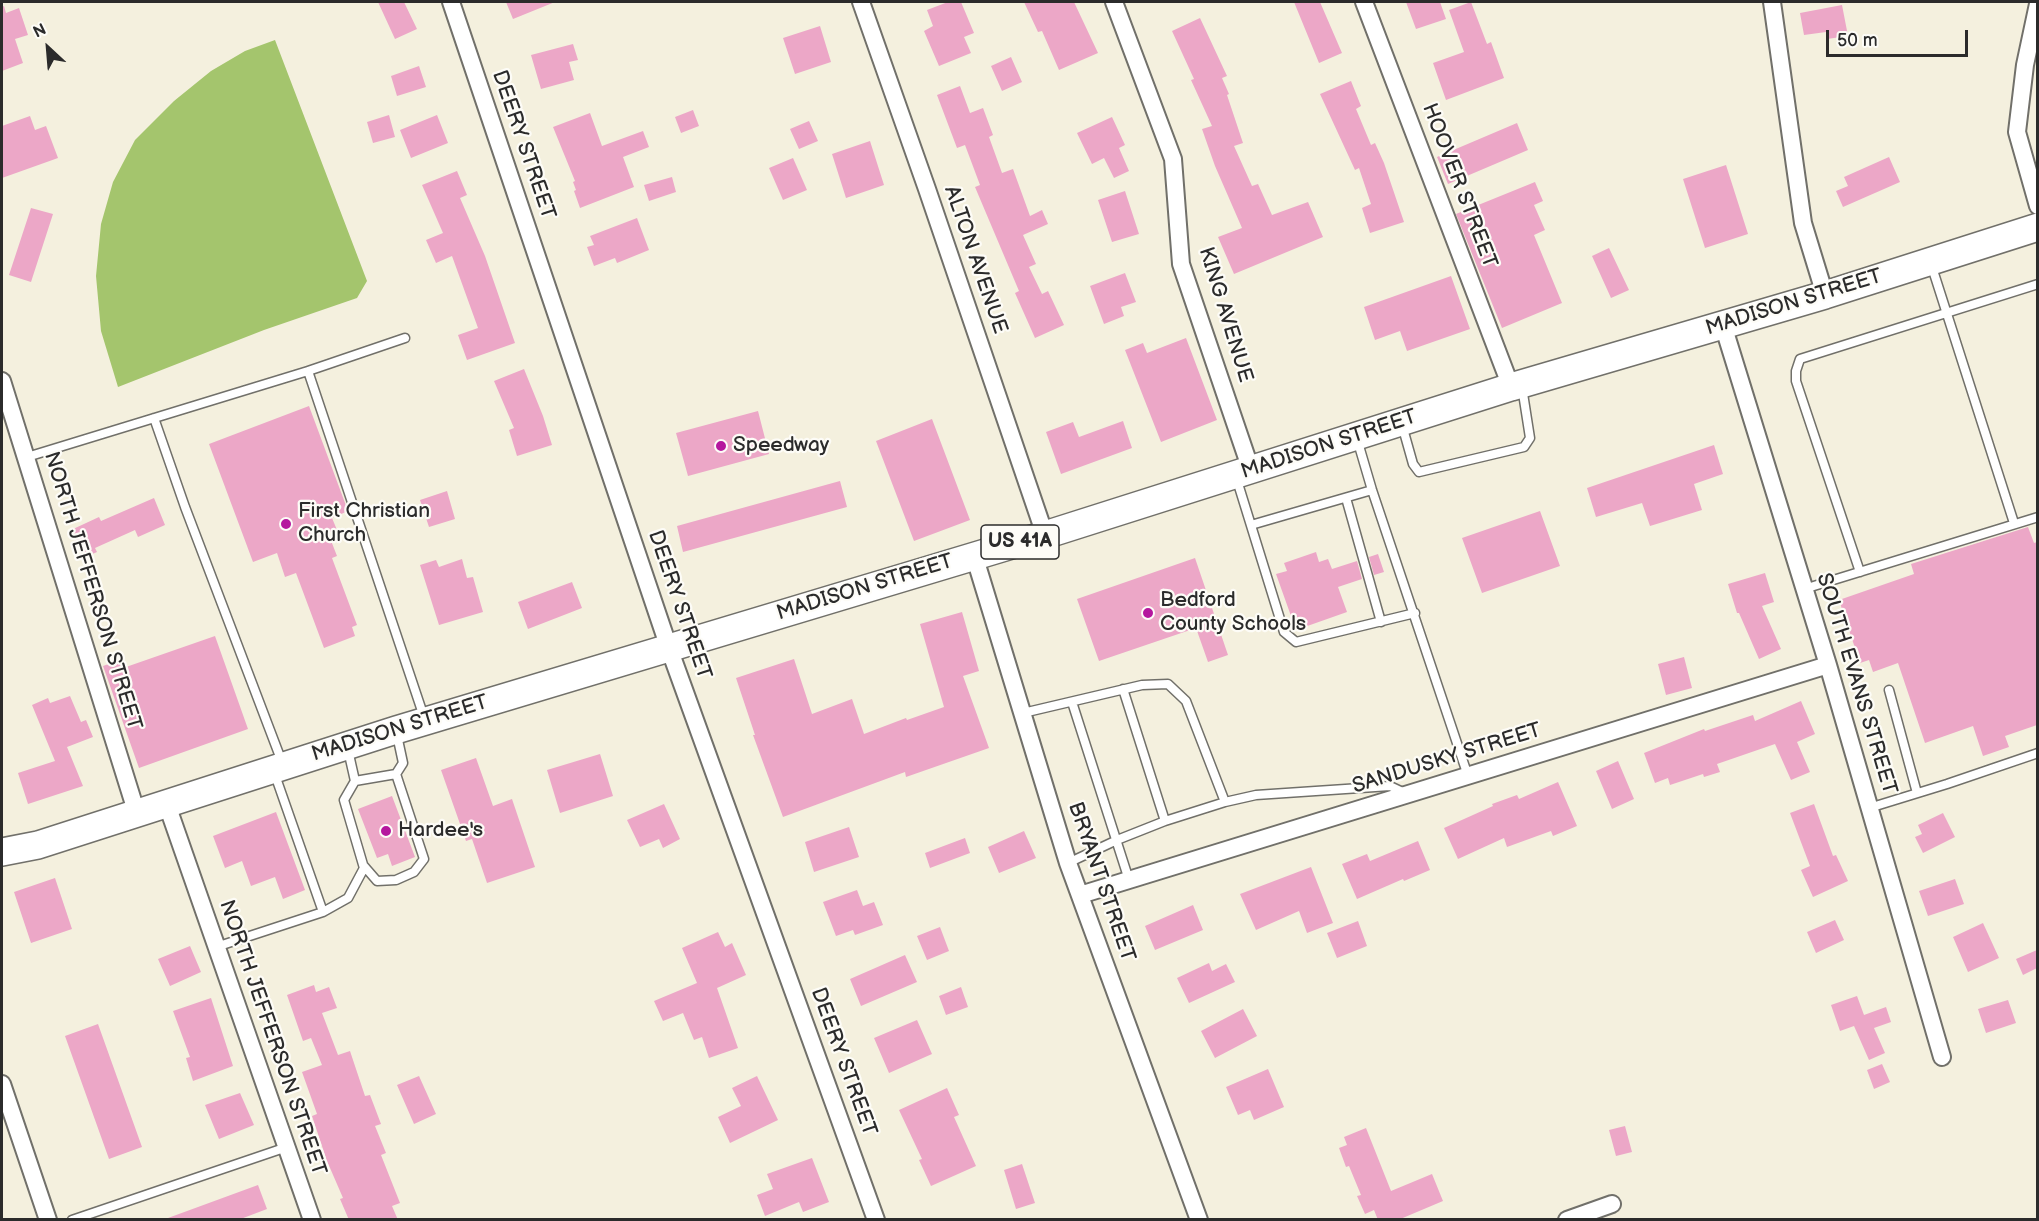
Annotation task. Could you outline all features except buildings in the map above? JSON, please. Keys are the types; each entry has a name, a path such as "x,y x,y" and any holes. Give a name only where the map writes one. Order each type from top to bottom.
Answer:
{"main road":[{"name":"MADISON STREET","path":"2,852 38,845 347,745 1045,535 1516,386 1825,295 2037,227"}],"street":[{"name":"DEERY STREET","path":"451,2 669,648 876,1220"},
{"name":"ALTON AVENUE","path":"861,2 1045,535"},
{"name":"KING AVENUE","path":"1114,2 1173,159 1181,264 1243,472"},
{"name":"HOOVER STREET","path":"1364,2 1516,386"},
{"path":"1772,2 1803,223 1825,295"},
{"path":"2037,4 2025,64 2017,132 2037,207"},
{"name":"SOUTH EVANS STREET","path":"1723,325 1828,665 1942,1057"},
{"name":"NORTH JEFFERSON STREET","path":"2,381 137,813"},
{"name":"BRYANT STREET","path":"974,555 1068,863 1199,1220"},
{"name":"SANDUSKY STREET","path":"1080,895 1828,665"},
{"name":"NORTH JEFFERSON STREET","path":"166,802 312,1220"},
{"path":"2,1084 48,1220"},
{"path":"1567,1220 1612,1204"}],"lane":[{"path":"1930,261 2014,523"},
{"path":"1860,572 1796,381 1800,359 2037,284"},
{"path":"27,458 308,371 405,338"},
{"path":"308,371 425,721"},
{"path":"1401,422 1413,464 1419,472 1524,447 1530,438 1516,386"},
{"path":"154,418 278,767 323,912"},
{"path":"1356,436 1468,776"},
{"path":"1243,472 1251,525 1284,632 1296,642 1415,614"},
{"path":"1251,525 1372,490"},
{"path":"1346,498 1381,622"},
{"path":"1804,589 2037,517"},
{"path":"1023,713 1142,685 1168,684 1186,701 1224,802"},
{"path":"1123,689 1165,821"},
{"path":"1889,690 1917,793"},
{"path":"1072,702 1129,880"},
{"path":"355,781 396,774 403,763 396,730"},
{"path":"347,745 355,781 344,800 364,866 377,881 396,880 414,872 424,859 396,774"},
{"path":"1869,807 2037,753"},
{"path":"1068,863 1165,821 1224,802 1256,795 1390,786 1408,794"},
{"path":"216,947 323,912 348,898 364,866"},
{"path":"72,1220 287,1147"}],"green space":[{"path":"275,40 367,281 357,298 264,330 118,387 101,331 96,276 101,224 113,182 135,140 174,101 211,71 245,51"}],"place":[{"name":"Speedway","path":"721,446"},
{"name":"First Christian Church","path":"286,524"},
{"name":"Bedford County Schools","path":"1148,613"},
{"name":"Hardee's","path":"386,831"}]}
